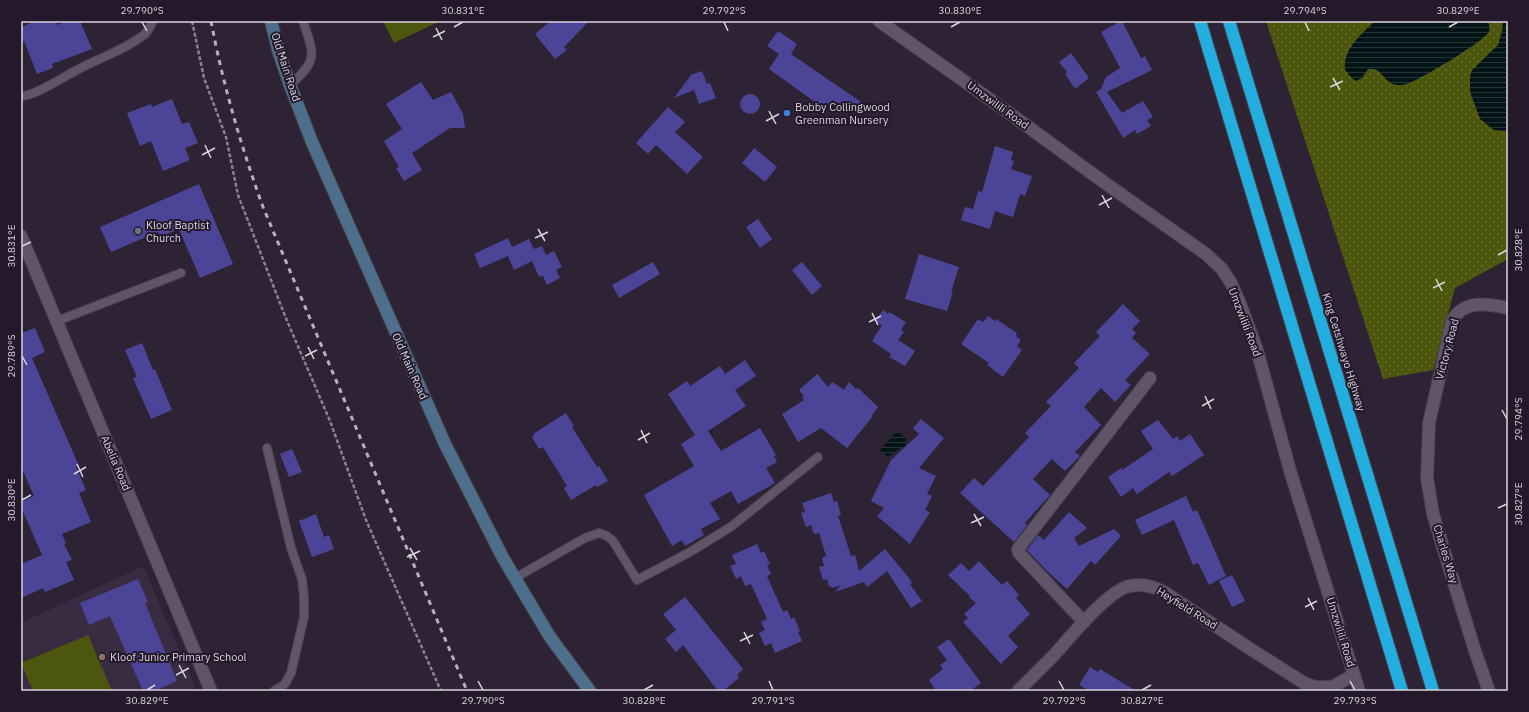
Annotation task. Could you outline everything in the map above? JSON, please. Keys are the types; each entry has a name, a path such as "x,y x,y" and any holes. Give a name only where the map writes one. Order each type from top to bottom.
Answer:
{"highway":[{"path":"1200,21 1402,691"},
{"name":"King Cetshwayo Highway","path":"1230,21 1414,634 1433,691"}],"street":[{"name":"Old Main Road","path":"271,21 279,53 290,85 318,156 445,444 503,558 550,637 590,691"},
{"name":"Umzwilili Road","path":"879,21 1206,254 1222,269 1240,302 1257,350 1291,474 1359,691"},
{"name":"Abelia Road","path":"21,236 211,691"},
{"name":"Victory Road","path":"1431,414 1452,321 1456,315 1461,309 1472,304 1508,308"},
{"path":"1084,622 1019,553 1018,550 1150,378"},
{"name":"Charles Way","path":"1431,414 1428,432 1428,478 1433,514 1475,651 1489,691"},
{"name":"Heyfield Road","path":"1018,691 1105,602 1121,590 1136,585 1145,586 1164,592 1304,683 1315,687 1332,687 1354,675"}],"lane":[{"path":"21,96 25,96 40,90 78,69 127,46 146,33 153,21"},
{"path":"290,85 305,72 312,55 312,49 303,21"},
{"path":"57,321 181,273"},
{"path":"267,448 291,548 302,579 304,597 304,617 291,673 285,684 274,691"},
{"path":"515,578 585,538 599,533 607,536 613,541 637,580 690,552 732,526 818,457"}],"path":[{"path":"192,21 204,78 226,137 241,201 285,316 330,421 366,520 442,691"}],"shaded area":[{"path":"1375,21 1488,21 1490,28 1489,32 1474,45 1432,71 1409,83 1396,85 1387,80 1381,73 1373,69 1368,69 1362,78 1356,81 1345,70 1347,55 1354,42"},
{"path":"1503,21 1508,21 1508,131 1494,130 1480,119 1470,92 1470,77 1472,70 1498,45"},
{"path":"897,431 906,439 906,445 888,457 880,450"},
{"name":"Kloof Junior Primary School","path":"143,566 197,691 21,691 21,623"}],"green space":[{"path":"383,21 435,21 436,23 394,43"},
{"path":"1266,21 1508,21 1508,259 1455,288 1433,370 1383,379"},
{"path":"88,635 112,691 33,691 21,663"}],"building":[{"path":"36,21 56,21 57,25 67,21 80,21 92,49 52,64 53,68 37,74 24,41 21,42 21,27"},
{"path":"551,21 589,21 564,47 567,50 555,59 535,34"},
{"path":"1121,21 1141,58 1145,56 1152,70 1107,92 1122,113 1143,101 1153,117 1147,120 1151,126 1137,134 1135,130 1123,138 1096,92 1101,89 1106,77 1120,68 1101,32"},
{"path":"778,31 797,44 791,54 861,102 853,113 833,100 826,110 769,69 779,54 767,46"},
{"path":"1071,53 1089,78 1075,89 1065,74 1067,72 1059,62"},
{"path":"702,71 707,84 710,83 716,98 699,104 694,90 674,98 691,75"},
{"path":"421,82 433,100 451,92 463,114 465,128 450,128 412,153 422,170 404,181 396,168 399,167 384,141 402,129 386,104"},
{"path":"750,94 757,97 760,104 757,111 750,114 743,111 740,104 743,97"},
{"path":"172,99 182,124 189,122 198,143 185,148 190,160 163,171 151,141 140,146 127,113 151,104 152,107"},
{"path":"668,107 685,122 675,132 703,157 687,174 656,145 648,154 636,143"},
{"path":"995,146 1013,152 1011,160 1014,161 1011,169 1032,176 1025,196 1020,194 1013,217 995,211 990,229 961,220 965,207 973,209 978,191 982,192"},
{"path":"754,148 777,167 765,182 742,163"},
{"name":"Kloof Baptist Church","path":"199,184 233,264 200,278 179,229 160,237 158,232 111,252 100,227"},
{"path":"758,219 772,239 760,248 746,227"},
{"path":"508,238 512,247 529,239 534,249 542,246 546,255 554,251 562,267 556,270 560,278 547,285 543,276 539,277 532,261 514,270 508,256 480,268 474,254"},
{"path":"919,254 959,267 947,311 905,299"},
{"path":"653,262 660,274 619,298 612,285"},
{"path":"802,262 822,286 812,295 792,270"},
{"path":"1123,304 1140,321 1132,329 1136,333 1132,338 1150,354 1125,380 1131,385 1115,402 1101,388 1084,407 1101,425 1075,452 1080,456 1065,471 1052,459 1033,479 1050,495 1025,523 1027,525 1014,542 960,493 974,478 983,486 1029,437 1025,433 1051,406 1046,402 1079,368 1074,363 1100,336 1096,332"},
{"path":"883,310 888,314 889,312 906,322 901,330 904,332 898,340 915,351 905,366 889,357 891,354 872,341 882,325 875,321"},
{"path":"988,316 995,321 996,319 1017,333 1016,336 1021,340 1017,346 1022,350 1003,377 987,365 989,363 961,344 978,319 983,322"},
{"path":"35,328 45,352 32,358 79,466 76,467 86,490 79,493 91,522 62,534 66,543 64,544 72,560 66,562 74,580 45,592 43,588 21,598 21,564 42,555 21,507 21,502 34,496 21,466 21,333"},
{"path":"142,343 153,370 155,369 172,410 151,419 133,378 137,377 125,350"},
{"path":"745,360 756,376 735,390 746,406 708,431 721,451 760,428 776,455 774,456 777,462 766,468 775,483 738,504 731,491 710,503 720,519 701,529 704,535 685,546 682,540 672,546 644,495 694,466 681,444 695,435 668,394 687,381 690,386 720,366 725,374"},
{"path":"817,374 828,387 832,382 844,390 849,382 856,389 858,388 878,407 872,415 873,416 847,448 821,428 798,442 782,414 804,400 802,397 804,396 799,390"},
{"path":"566,413 574,426 572,427 597,467 599,466 608,481 597,487 596,485 571,500 564,488 567,486 543,447 539,449 532,437 534,435 533,434"},
{"path":"921,419 944,438 919,468 936,476 927,494 932,496 925,510 930,512 910,544 877,516 884,508 871,501 891,460 919,434 913,428"},
{"path":"1158,420 1173,439 1177,436 1180,441 1190,434 1204,455 1172,476 1169,472 1137,494 1133,488 1121,497 1108,477 1121,468 1122,470 1153,449 1141,431"},
{"path":"292,449 302,472 289,477 280,454"},
{"path":"831,493 834,502 837,501 841,515 838,516 851,556 855,555 859,571 885,549 909,578 912,583 910,584 922,601 911,608 887,571 867,587 864,582 835,592 841,585 832,588 831,586 829,587 827,579 823,580 819,567 824,566 822,558 826,556 819,533 814,534 811,525 806,527 801,513 805,512 802,503"},
{"path":"1186,496 1193,512 1197,510 1226,576 1209,585 1198,563 1193,565 1174,520 1142,535 1135,520"},
{"path":"1069,512 1087,528 1074,538 1079,546 1114,529 1121,536 1095,565 1091,561 1067,589 1027,550 1038,535 1044,540"},
{"path":"316,514 324,537 329,535 334,549 312,557 299,521"},
{"path":"757,544 761,553 764,551 770,564 767,565 771,574 767,576 783,612 787,610 791,619 794,617 800,631 798,632 802,641 775,653 771,643 765,646 759,633 765,630 761,622 767,619 751,584 745,586 741,576 736,579 730,566 736,564 732,555"},
{"path":"979,561 1002,585 1007,581 1019,595 1016,598 1030,614 1008,636 1018,647 1001,664 963,622 968,618 964,614 976,603 948,575 961,563 969,571"},
{"path":"1232,575 1245,601 1232,607 1219,581"},
{"path":"138,579 148,602 145,603 177,681 154,691 143,691 110,616 89,625 80,603"},
{"path":"685,597 743,669 737,675 739,678 723,691 718,691 683,645 676,652 665,639 676,630 663,614"},
{"path":"949,639 981,683 970,691 936,691 929,680 943,669 940,665 947,660 937,647"},
{"path":"1090,667 1098,672 1100,669 1136,691 1090,691 1079,685"}],"railway":[{"path":"211,21 233,115 263,207 467,691"}],"place":[{"name":"Bobby Collingwood Greenman Nursery","path":"787,113"},
{"name":"Kloof Baptist Church","path":"138,231"},
{"name":"Kloof Junior Primary School","path":"102,657"}]}
